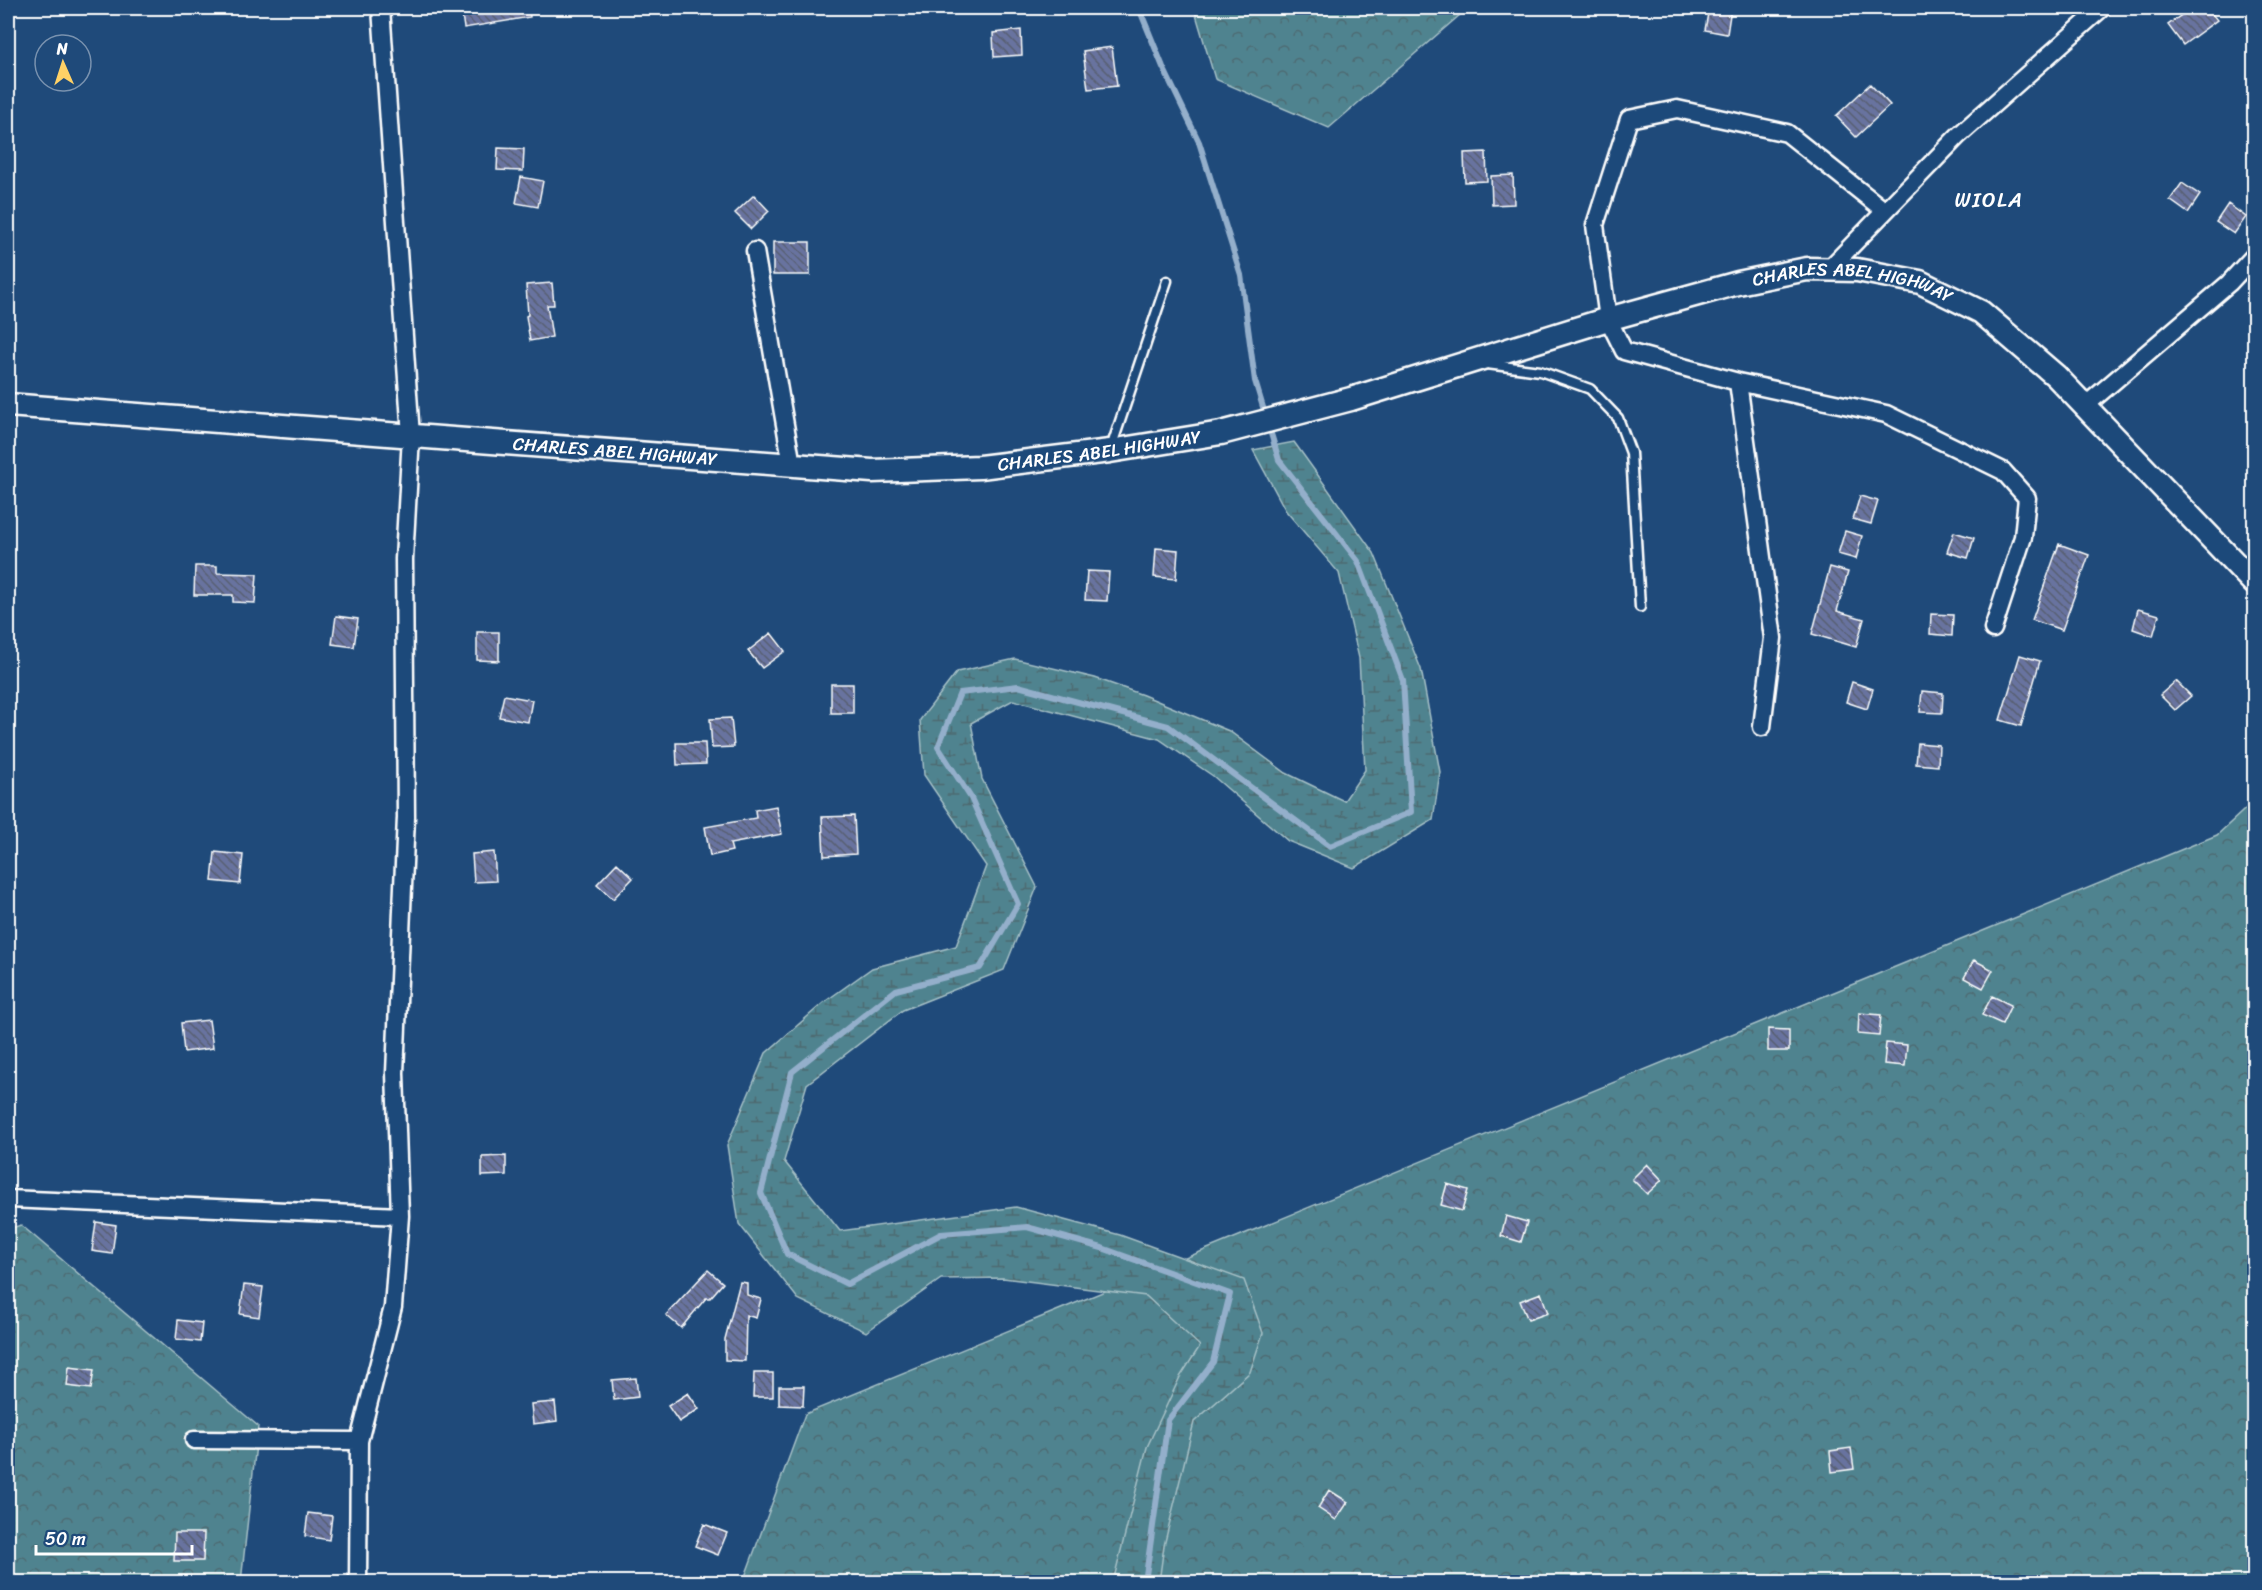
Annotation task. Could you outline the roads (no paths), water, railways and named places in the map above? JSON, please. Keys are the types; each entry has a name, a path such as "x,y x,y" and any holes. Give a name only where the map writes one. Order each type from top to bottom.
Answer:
{"main road":[{"name":"CHARLES ABEL HIGHWAY","path":"8,405 872,471 980,467 1110,451 1221,433 1351,399 1608,320 1738,283 1807,269 1857,270 1920,282 1981,312 2056,376 2254,583"}],"street":[{"path":"358,1582 359,1441 393,1307 400,1216 395,1073 406,817 404,558 411,436 381,8"},
{"path":"1829,269 1958,136 2102,8"},
{"path":"1885,211 1786,134 1677,109 1629,119 1595,225 1608,320 1624,351 1738,382 1886,414 2003,471 2027,498 2023,537 1993,629"},
{"path":"755,251 792,465"},
{"path":"2085,406 2229,283 2254,256"},
{"path":"1738,382 1773,638 1762,727"},
{"path":"8,1199 400,1216"},
{"path":"194,1440 359,1441"}],"lane":[{"path":"1110,451 1167,281"},
{"path":"1474,362 1540,371 1590,389 1618,418 1631,453 1640,607"}],"waterway":[{"path":"1139,8 1163,67 1199,142 1241,275 1255,381 1279,460 1358,561 1403,680 1411,812 1330,846 1168,726 1018,686 960,693 938,747 971,798 1018,904 980,968 896,990 792,1072 761,1193 787,1254 847,1284 941,1234 1027,1227 1102,1248 1230,1294 1213,1362 1168,1420 1145,1582"}],"district":[{"name":"WIOLA","path":"1989,200"}]}
